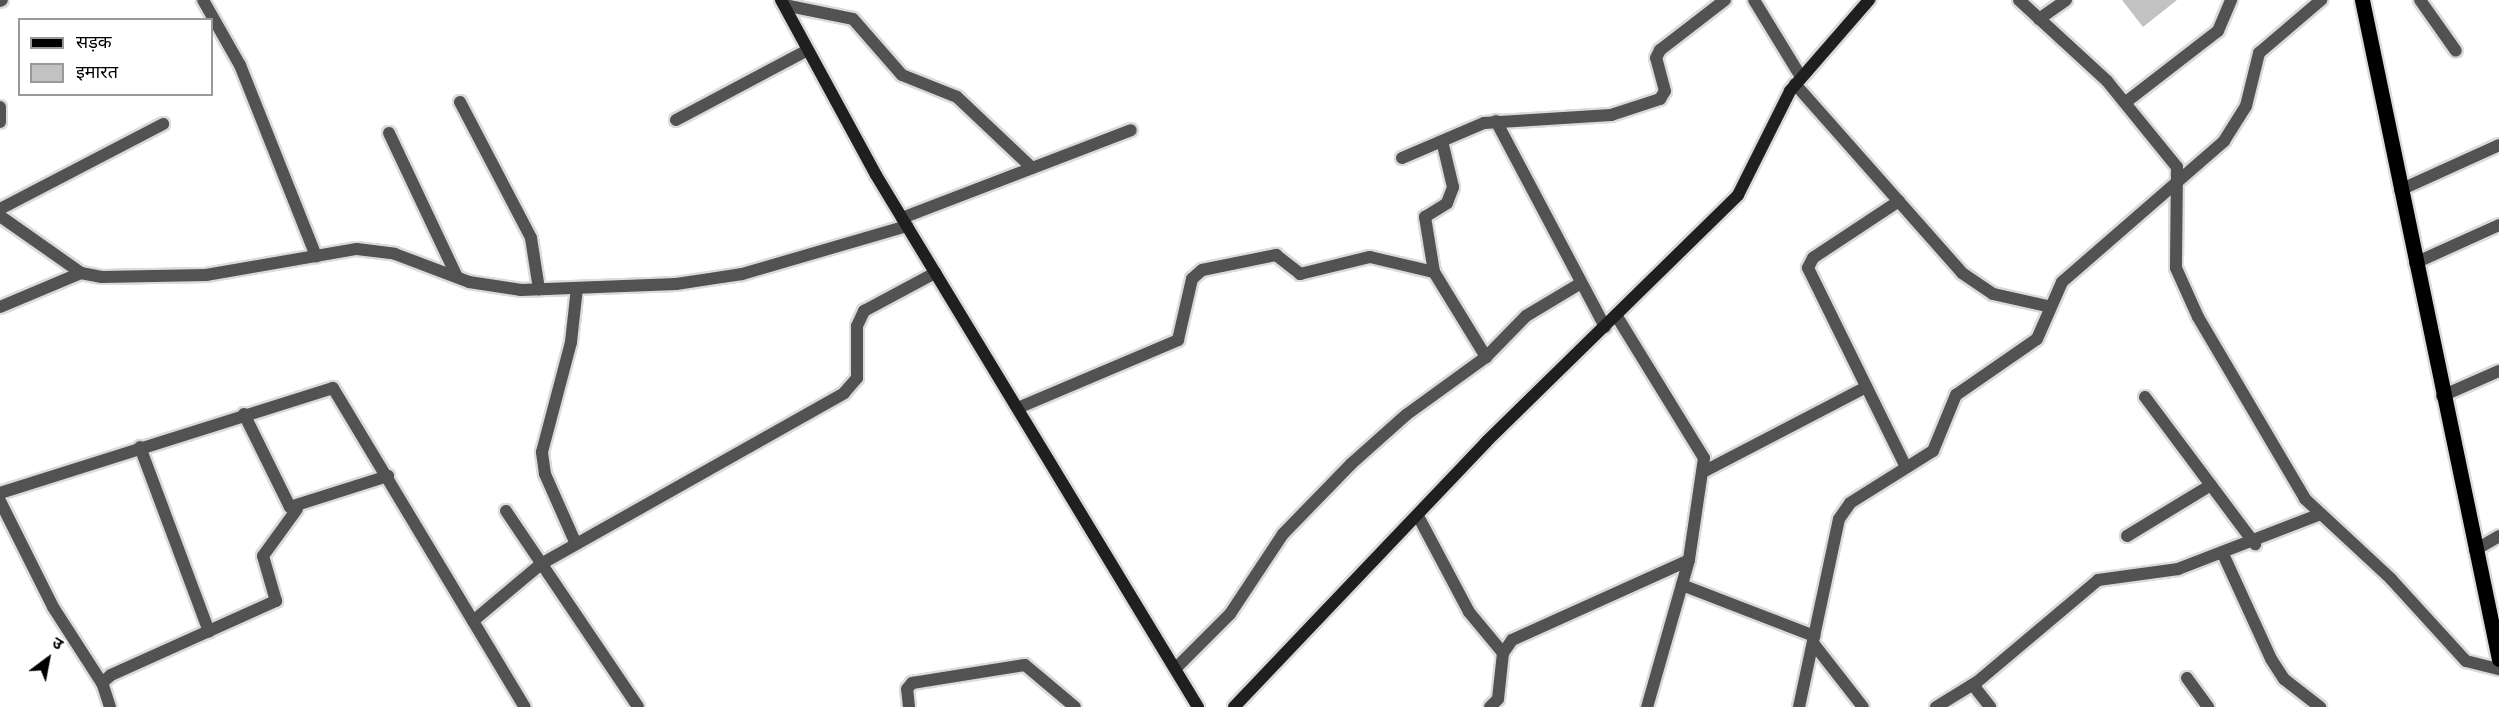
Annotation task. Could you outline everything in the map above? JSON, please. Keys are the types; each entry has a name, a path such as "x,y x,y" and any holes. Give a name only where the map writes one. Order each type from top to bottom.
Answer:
{"main road":[{"path":"1238,706 1418,516 1738,195 1798,80 1869,0"},
{"path":"2362,0 2442,396 2499,659"},
{"path":"783,3 806,51 904,222 1198,707"}],"street":[{"path":"203,0 213,18"},
{"path":"1402,159 1496,121 1611,115 1660,99 1665,91 1656,58 1660,50 1725,0"},
{"path":"1754,0 1798,80 1899,201 1977,286 2051,307"},
{"path":"2019,0 2126,102 2154,132 2179,179 2176,268 2289,476 2318,515 2391,579 2466,661 2499,669"},
{"path":"2039,19 2066,0"},
{"path":"2126,102 2218,31 2231,0"},
{"path":"1799,707 1839,519 1865,488 1933,451 1956,395 2037,339 2062,282 2239,123 2259,53 2321,0"},
{"path":"2420,0 2456,51"},
{"path":"783,3 853,19 902,75 957,97 1032,168"},
{"path":"213,18 244,75 316,256"},
{"path":"676,120 806,51"},
{"path":"460,102 531,238 539,289"},
{"path":"0,106 0,122"},
{"path":"1496,121 1605,327"},
{"path":"0,209 163,124"},
{"path":"0,307 81,273 206,275 357,249 395,254 458,277 539,289 676,285 742,274 904,222 1032,168 1131,130"},
{"path":"389,133 458,277"},
{"path":"1442,141 1453,187 1447,203 1425,217 1434,272 1486,357"},
{"path":"2400,189 2499,145"},
{"path":"1899,201 1809,263 1906,467"},
{"path":"0,216 81,273"},
{"path":"2415,263 2499,225"},
{"path":"1018,408 1178,340 1192,279 1202,270 1276,255 1300,274 1370,257 1434,272"},
{"path":"473,621 541,564 853,383 857,326 864,311 935,273"},
{"path":"1176,668 1230,614 1284,534 1351,464 1406,415 1486,357 1526,316 1581,283"},
{"path":"576,544 542,459 577,288"},
{"path":"1616,315 1696,440 1703,472 1689,560 1647,707"},
{"path":"2442,396 2499,371"},
{"path":"1703,472 1866,387"},
{"path":"0,493 244,414 333,388 525,707"},
{"path":"2145,397 2255,544"},
{"path":"244,414 284,501 297,509"},
{"path":"140,447 210,632"},
{"path":"102,683 276,601 263,556 297,509 388,476"},
{"path":"2127,536 2211,485"},
{"path":"0,501 53,607 102,683 110,707"},
{"path":"506,511 638,707"},
{"path":"1936,707 1973,685 2098,580 2178,569 2255,544 2318,515"},
{"path":"1418,516 1469,612 1503,653"},
{"path":"2475,550 2499,536"},
{"path":"2223,554 2271,659 2284,679 2320,707"},
{"path":"1494,706 1503,653 1512,640 1689,560"},
{"path":"1682,585 1814,639 1860,706"},
{"path":"909,707 907,689 912,683 1025,665 1075,707"},
{"path":"2187,678 2208,707"},
{"path":"1973,685 1990,707"}],"building":[{"path":"2122,0 2177,0 2143,27"}]}
